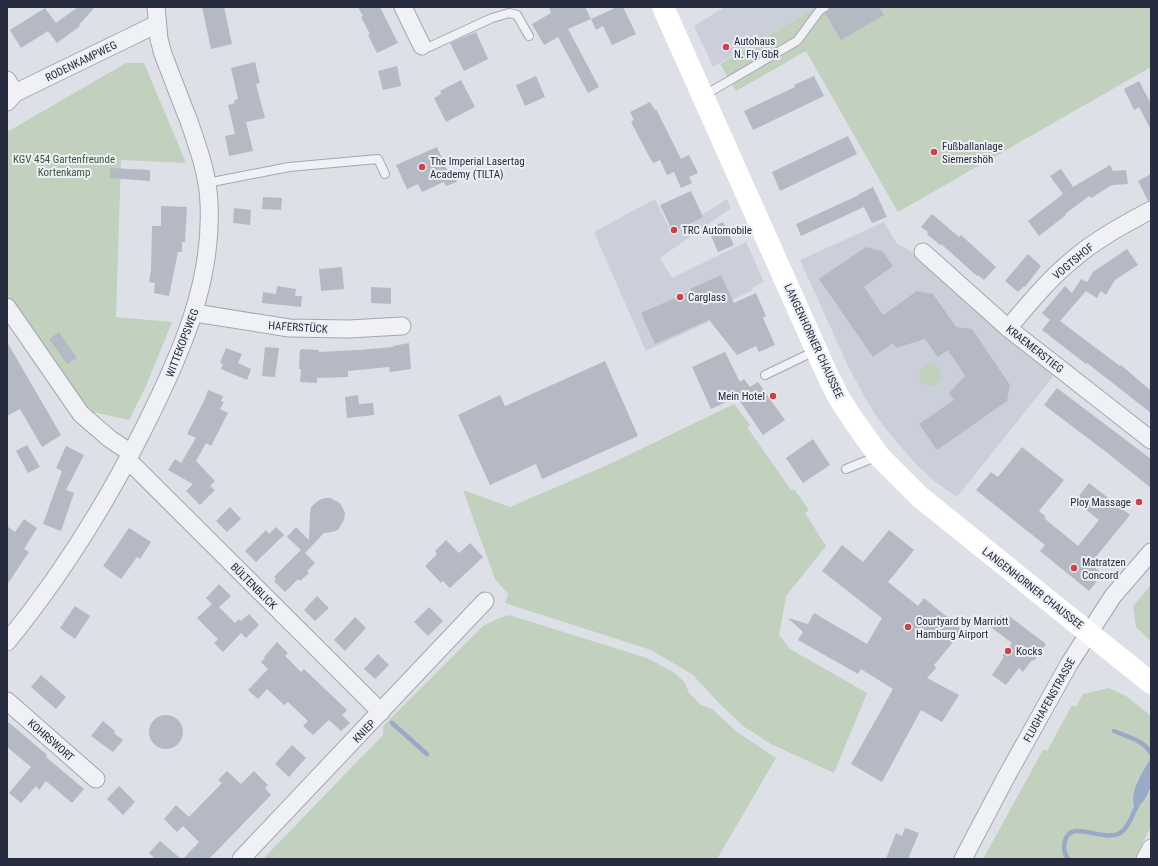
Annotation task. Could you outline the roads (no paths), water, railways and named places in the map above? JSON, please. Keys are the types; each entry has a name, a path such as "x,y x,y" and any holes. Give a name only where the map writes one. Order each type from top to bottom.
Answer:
{"main road":[{"name":"LANGENHORNER CHAUSSEE","path":"662,7 839,398 879,456 925,502 1151,683"}],"street":[{"name":"WITTEKOPSWEG","path":"7,642 23,622 81,540 130,457 160,396 182,346 195,313 204,276 208,246 209,203 207,183 200,152 163,54 157,24 156,7"},
{"path":"403,7 422,46"},
{"name":"RODENKAMPWEG","path":"10,92 157,24"},
{"name":"VOGTSHOF","path":"1008,328 1041,289 1070,261 1112,231 1151,210"},
{"name":"KRAEMERSTIEG","path":"923,252 1008,328 1151,440"},
{"name":"BÜLTENBLICK","path":"7,307 81,414 130,457 381,712"},
{"name":"HAFERSTÜCK","path":"195,313 289,328 349,329 402,326"},
{"name":"FLUGHAFENSTRASSE","path":"963,859 1046,706 1089,632 1113,596 1151,552"},
{"name":"KNIEP","path":"241,859 485,601"},
{"name":"KOHRSWORT","path":"7,701 96,779"},
{"path":"1145,859 1151,848"}],"lane":[{"path":"703,96 797,41 820,10 825,7"},
{"path":"422,46 429,47 492,18 509,13 518,15 529,36"},
{"path":"207,183 289,167 378,159 385,174"},
{"path":"765,375 816,350"},
{"path":"846,469 879,456"}],"water":[{"path":"1151,758 1151,779 1149,792 1146,798 1135,808 1133,795 1137,782"}],"waterway":[{"path":"392,723 427,754"},
{"path":"1114,731 1139,742 1151,753"},
{"path":"1068,859 1064,848 1068,834 1074,831 1105,835 1120,833 1128,824 1138,804"}],"place":[{"name":"Autohaus N. Fly GbR","path":"726,47"},
{"name":"Fußballanlage Siemershöh","path":"934,152"},
{"name":"The Imperial Lasertag Academy (TILTA)","path":"422,167"},
{"name":"TRC Automobile","path":"674,230"},
{"name":"Carglass","path":"680,297"},
{"name":"Mein Hotel","path":"773,396"},
{"name":"Ploy Massage","path":"1139,502"},
{"name":"Matratzen Concord","path":"1074,568"},
{"name":"Courtyard by Marriott Hamburg Airport","path":"908,627"},
{"name":"Kocks","path":"1008,651"}],"park label":[{"name":"KGV 454 Gartenfreunde Kortenkamp","path":"64,165"}]}
